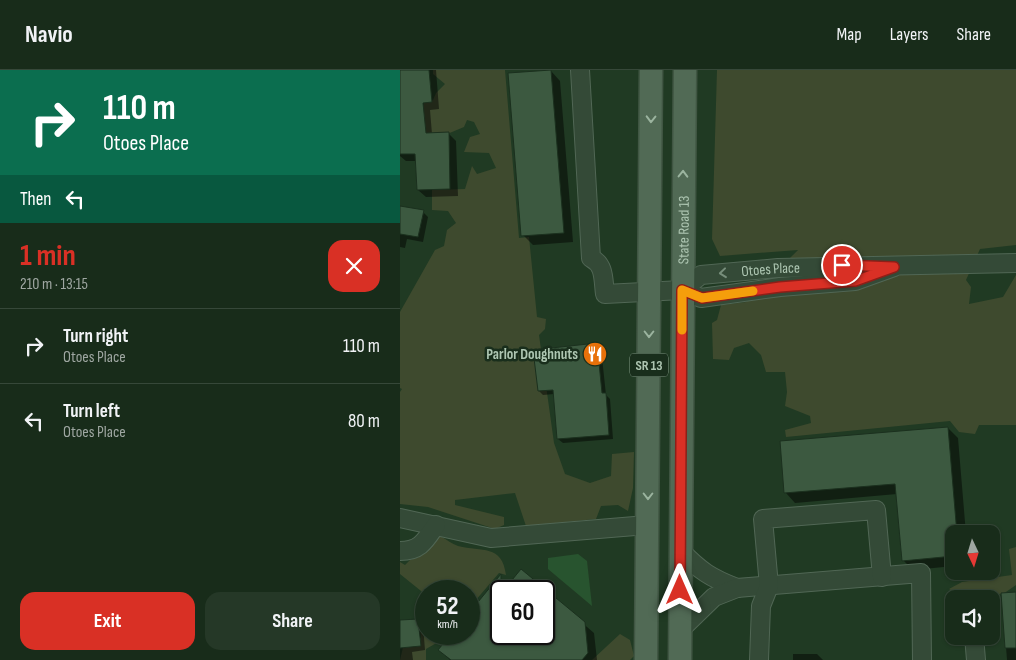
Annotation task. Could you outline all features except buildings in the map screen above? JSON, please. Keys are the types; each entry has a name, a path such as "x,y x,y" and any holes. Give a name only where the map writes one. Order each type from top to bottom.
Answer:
{"main road":[{"name":"SR 13","path":"646,660 651,70"},
{"name":"State Road 13","path":"680,660 685,70"}],"street":[{"path":"580,70 590,258 598,261 602,268 605,294 682,290"},
{"name":"Otoes Place","path":"682,290 701,275 778,268 1016,263"},
{"path":"759,660 761,606 769,586 763,520 876,510 882,577"},
{"path":"400,518 491,538 647,525"},
{"path":"400,552 410,551 422,546 436,525"},
{"path":"681,551 699,570 713,579 737,588"},
{"path":"680,630 714,596 737,588 920,574 922,660"},
{"path":"975,645 976,660"}],"shaded area":[{"path":"433,70 505,70 519,238 529,237 537,317 546,319 545,329 539,335 554,443 565,474 590,483 611,476 612,454 634,452 633,488 628,511 618,505 601,506 596,519 526,526 515,493 455,500 455,505 504,517 504,525 495,529 428,507 400,504 400,392 402,389 400,388 400,312 435,250 444,246 447,230 456,223 448,211 432,210 432,190 465,189 472,166 477,174 496,168 489,153 464,152 470,137 480,134 474,122 467,120 464,127 440,137 416,134 424,114 424,103 433,100 436,93 445,84 433,74"},
{"path":"717,70 1016,70 1016,245 980,249 966,280 971,287 969,304 1003,297 1016,275 1016,425 979,425 975,434 959,432 950,421 786,437 785,430 811,423 810,416 785,406 787,392 785,372 766,372 761,355 749,343 734,348 729,360 713,359 712,323 717,320 721,305 746,302 798,250 720,256 712,239"},
{"path":"440,536 458,546 490,551 500,558 506,575 499,573 493,580 490,580 490,584 480,595 480,580 415,580 415,586 400,574 400,562 405,565 410,560 419,557"},
{"path":"1016,547 1016,585 1003,594 1000,594 1000,590 949,589 962,582 1000,580 1000,577 1012,575 1009,549"},
{"path":"578,554 587,561 592,606 548,569 548,558"},
{"path":"620,634 630,640 634,656 630,660 592,660"},
{"path":"415,640 415,645 433,645 426,649 426,660 400,660 404,643"}],"slow traffic":[{"path":"682,330 682,290 702,298 753,291"}],"place":[{"name":"Parlor Doughnuts","path":"595,354"}],"route":[{"path":"680,590 682,290 702,298 780,287 855,281 894,267 842,265"}]}
